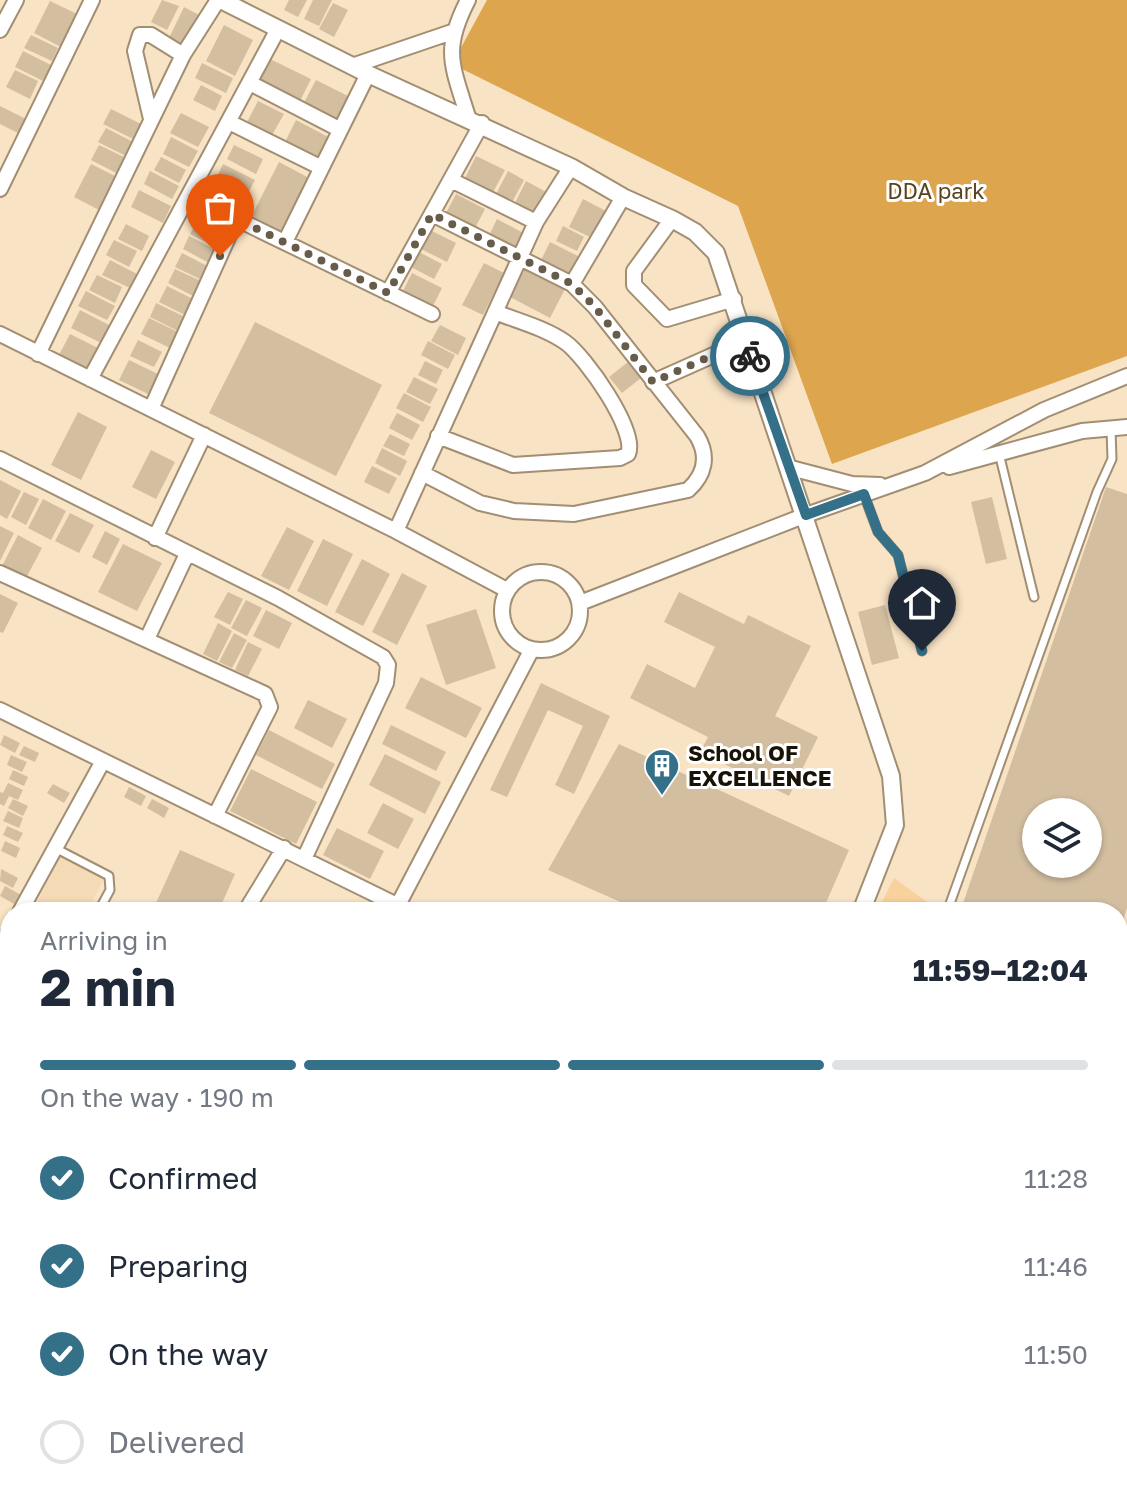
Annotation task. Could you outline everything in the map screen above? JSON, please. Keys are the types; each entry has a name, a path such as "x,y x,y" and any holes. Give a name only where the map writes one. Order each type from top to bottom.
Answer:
{"street":[{"path":"0,30 16,0"},
{"path":"0,189 92,0"},
{"path":"38,354 183,55 220,0 360,70 475,120 695,232 716,253 734,299 745,341 806,515 891,776 896,803 895,825 865,902"},
{"path":"388,293 451,180 475,120 455,75 452,32 468,0"},
{"path":"90,379 278,29"},
{"path":"285,242 339,129 360,70 452,32"},
{"path":"151,119 135,51 140,35 151,35 183,55"},
{"path":"250,83 339,129"},
{"path":"229,122 320,167"},
{"path":"396,531 536,222 571,167"},
{"path":"451,180 536,222"},
{"path":"572,284 623,197"},
{"path":"422,473 480,503 514,511 574,514 688,490 701,473 705,457 703,446 595,307 572,284 432,214"},
{"path":"672,219 634,271 634,285 667,319 734,299"},
{"path":"151,409 234,226 245,223 432,314"},
{"path":"438,436 513,465 620,458 628,454 628,434 586,360 564,341 495,312"},
{"path":"0,334 396,531 507,590"},
{"path":"653,382 745,341"},
{"path":"925,473 1044,410 1127,376"},
{"path":"580,603 806,515 925,473 1082,431 1127,427"},
{"path":"155,538 204,435"},
{"path":"0,459 374,651 388,665 386,683 304,859"},
{"path":"787,467 852,484 889,485"},
{"path":"147,639 187,554"},
{"path":"546,572 568,582 580,603 578,626 564,643 543,650 521,645 506,628 502,605 507,590 522,576 546,572"},
{"path":"0,573 258,687 269,700 266,715 215,816"},
{"path":"408,902 532,649"},
{"path":"0,710 393,902"},
{"path":"25,902 103,761"},
{"path":"251,902 284,848"}],"lane":[{"path":"951,902 1097,492 1112,459 1111,427"},
{"path":"999,453 1034,597"},
{"path":"864,494 878,532 898,555 922,651"},
{"path":"55,848 109,876 110,890 103,902"}],"shaded area":[{"path":"64,849 108,870 92,902 37,902"},
{"path":"894,878 927,902 882,902"}],"green space":[{"name":"DDA park","path":"487,0 1127,0 1127,356 832,464 738,206 452,64"}],"building":[{"path":"162,0 179,6 167,30 151,22"},
{"path":"289,0 307,0 298,17 284,10"},
{"path":"313,0 332,0 319,26 304,19"},
{"path":"50,1 77,14 61,47 34,33"},
{"path":"333,3 348,10 334,37 319,29"},
{"path":"184,7 201,16 186,46 169,38"},
{"path":"224,25 253,40 235,76 206,61"},
{"path":"31,35 58,48 52,61 24,48"},
{"path":"23,51 53,66 45,82 15,67"},
{"path":"268,58 311,79 299,103 256,81"},
{"path":"202,63 233,78 226,93 195,78"},
{"path":"15,70 38,81 30,99 6,87"},
{"path":"316,80 352,98 338,126 301,108"},
{"path":"201,85 222,96 215,111 193,100"},
{"path":"258,101 284,114 271,137 246,124"},
{"path":"0,106 26,119 18,133 0,124"},
{"path":"111,109 145,126 137,141 103,124"},
{"path":"181,113 209,127 198,147 170,133"},
{"path":"296,120 330,138 318,161 284,144"},
{"path":"106,128 135,143 128,157 98,142"},
{"path":"171,137 198,151 189,167 163,154"},
{"path":"99,145 128,159 120,175 91,160"},
{"path":"234,145 263,159 256,174 227,159"},
{"path":"476,156 505,170 491,196 463,182"},
{"path":"161,157 186,170 179,183 154,170"},
{"path":"279,162 311,179 281,238 249,221"},
{"path":"91,164 119,178 101,211 74,197"},
{"path":"223,164 255,180 246,197 215,181"},
{"path":"150,171 179,186 172,199 144,184"},
{"path":"508,171 524,180 510,206 494,198"},
{"path":"526,181 548,193 536,216 514,205"},
{"path":"139,190 171,206 163,223 131,207"},
{"path":"456,194 485,209 474,230 445,215"},
{"path":"583,199 606,211 592,238 569,227"},
{"path":"198,219 227,233 219,249 190,234"},
{"path":"497,219 527,235 517,256 487,240"},
{"path":"126,224 149,236 142,251 118,239"},
{"path":"563,226 584,237 577,251 556,241"},
{"path":"430,230 456,243 447,262 421,249"},
{"path":"189,236 220,252 213,265 183,249"},
{"path":"114,240 137,251 129,267 106,255"},
{"path":"550,242 578,256 568,275 540,262"},
{"path":"417,251 442,264 434,279 409,266"},
{"path":"182,253 213,269 206,282 175,267"},
{"path":"110,260 137,274 130,288 102,275"},
{"path":"484,263 504,273 483,315 462,305"},
{"path":"175,269 203,282 195,297 168,283"},
{"path":"525,269 565,289 550,318 510,297"},
{"path":"412,273 442,288 433,306 403,291"},
{"path":"97,275 122,287 115,303 89,290"},
{"path":"167,286 195,300 187,316 159,302"},
{"path":"86,291 115,306 107,320 78,306"},
{"path":"156,303 185,317 178,331 150,317"},
{"path":"80,310 109,325 101,343 71,328"},
{"path":"149,318 178,332 170,348 141,334"},
{"path":"255,322 382,385 336,476 209,413"},
{"path":"440,325 466,338 458,355 431,341"},
{"path":"70,334 98,348 87,369 59,355"},
{"path":"138,340 162,352 154,367 130,356"},
{"path":"428,341 455,355 448,369 421,355"},
{"path":"633,358 646,374 622,393 609,377"},
{"path":"129,360 158,374 148,394 119,380"},
{"path":"425,361 443,370 436,384 418,375"},
{"path":"414,377 438,389 430,404 406,392"},
{"path":"404,393 431,407 423,422 396,408"},
{"path":"78,412 107,427 81,480 51,465"},
{"path":"397,413 420,425 412,440 389,428"},
{"path":"390,434 410,444 404,456 383,446"},
{"path":"382,448 407,461 400,476 375,463"},
{"path":"151,450 175,462 156,499 132,487"},
{"path":"372,466 397,478 389,494 364,482"},
{"path":"0,480 21,491 7,519 0,515"},
{"path":"1106,487 1127,494 1127,902 963,902"},
{"path":"24,492 39,499 26,525 11,517"},
{"path":"992,497 1007,559 986,564 971,502"},
{"path":"43,499 66,511 51,540 28,528"},
{"path":"70,513 94,525 79,553 55,541"},
{"path":"0,526 14,533 0,561"},
{"path":"287,527 314,541 289,590 261,576"},
{"path":"105,531 120,539 107,565 92,557"},
{"path":"18,535 42,548 26,578 2,566"},
{"path":"323,539 353,554 327,606 297,591"},
{"path":"123,544 162,563 137,611 98,592"},
{"path":"362,559 390,574 363,626 335,612"},
{"path":"402,573 427,586 397,645 372,632"},
{"path":"228,592 243,599 230,625 214,617"},
{"path":"679,592 744,624 748,615 811,646 775,716 818,737 789,796 700,752 708,737 630,698 647,664 695,688 715,647 664,622"},
{"path":"0,594 18,603 3,633 0,632"},
{"path":"246,600 262,608 247,636 231,628"},
{"path":"885,605 899,658 872,665 858,612"},
{"path":"476,609 496,668 446,685 426,625"},
{"path":"266,610 292,623 279,649 253,636"},
{"path":"218,623 232,631 217,661 203,654"},
{"path":"234,633 247,640 232,668 219,662"},
{"path":"248,642 262,649 248,676 235,670"},
{"path":"421,677 482,708 466,738 405,708"},
{"path":"541,683 610,716 574,794 555,785 583,726 548,710 507,797 490,790"},
{"path":"308,700 347,719 332,748 294,728"},
{"path":"391,725 446,752 436,771 382,744"},
{"path":"269,730 335,764 322,789 256,755"},
{"path":"4,735 20,743 15,753 0,745"},
{"name":"School OF EXCELLENCE","path":"619,744 849,850 826,902 620,902 548,870"},
{"path":"24,746 39,753 35,762 19,755"},
{"path":"385,754 441,782 425,814 369,785"},
{"path":"11,755 27,762 22,772 7,765"},
{"path":"251,769 317,802 296,844 230,811"},
{"path":"13,770 28,777 24,786 9,779"},
{"path":"8,783 23,790 18,800 9,796 4,806 0,804 0,792 3,793"},
{"path":"53,784 70,793 64,803 47,793"},
{"path":"129,787 146,796 141,806 124,797"},
{"path":"13,799 28,806 23,816 8,808"},
{"path":"152,799 169,808 164,818 147,808"},
{"path":"383,803 414,819 398,849 367,833"},
{"path":"8,811 23,818 19,828 3,821"},
{"path":"7,826 23,833 18,842 3,835"},
{"path":"337,828 384,851 370,879 323,855"},
{"path":"5,841 20,848 16,858 1,851"},
{"path":"180,850 235,874 222,902 157,902"},
{"path":"1,869 18,878 13,888 0,881"},
{"path":"5,886 21,895 18,902 0,896"}],"way so far":[{"path":"220,256 234,226 241,222 388,293 432,214 572,284 595,307 653,382 745,341 750,356"}],"place":[{"name":"School OF EXCELLENCE","path":"662,797"}],"route":[{"path":"750,356 806,515 864,494 878,532 898,555 922,651"}]}
